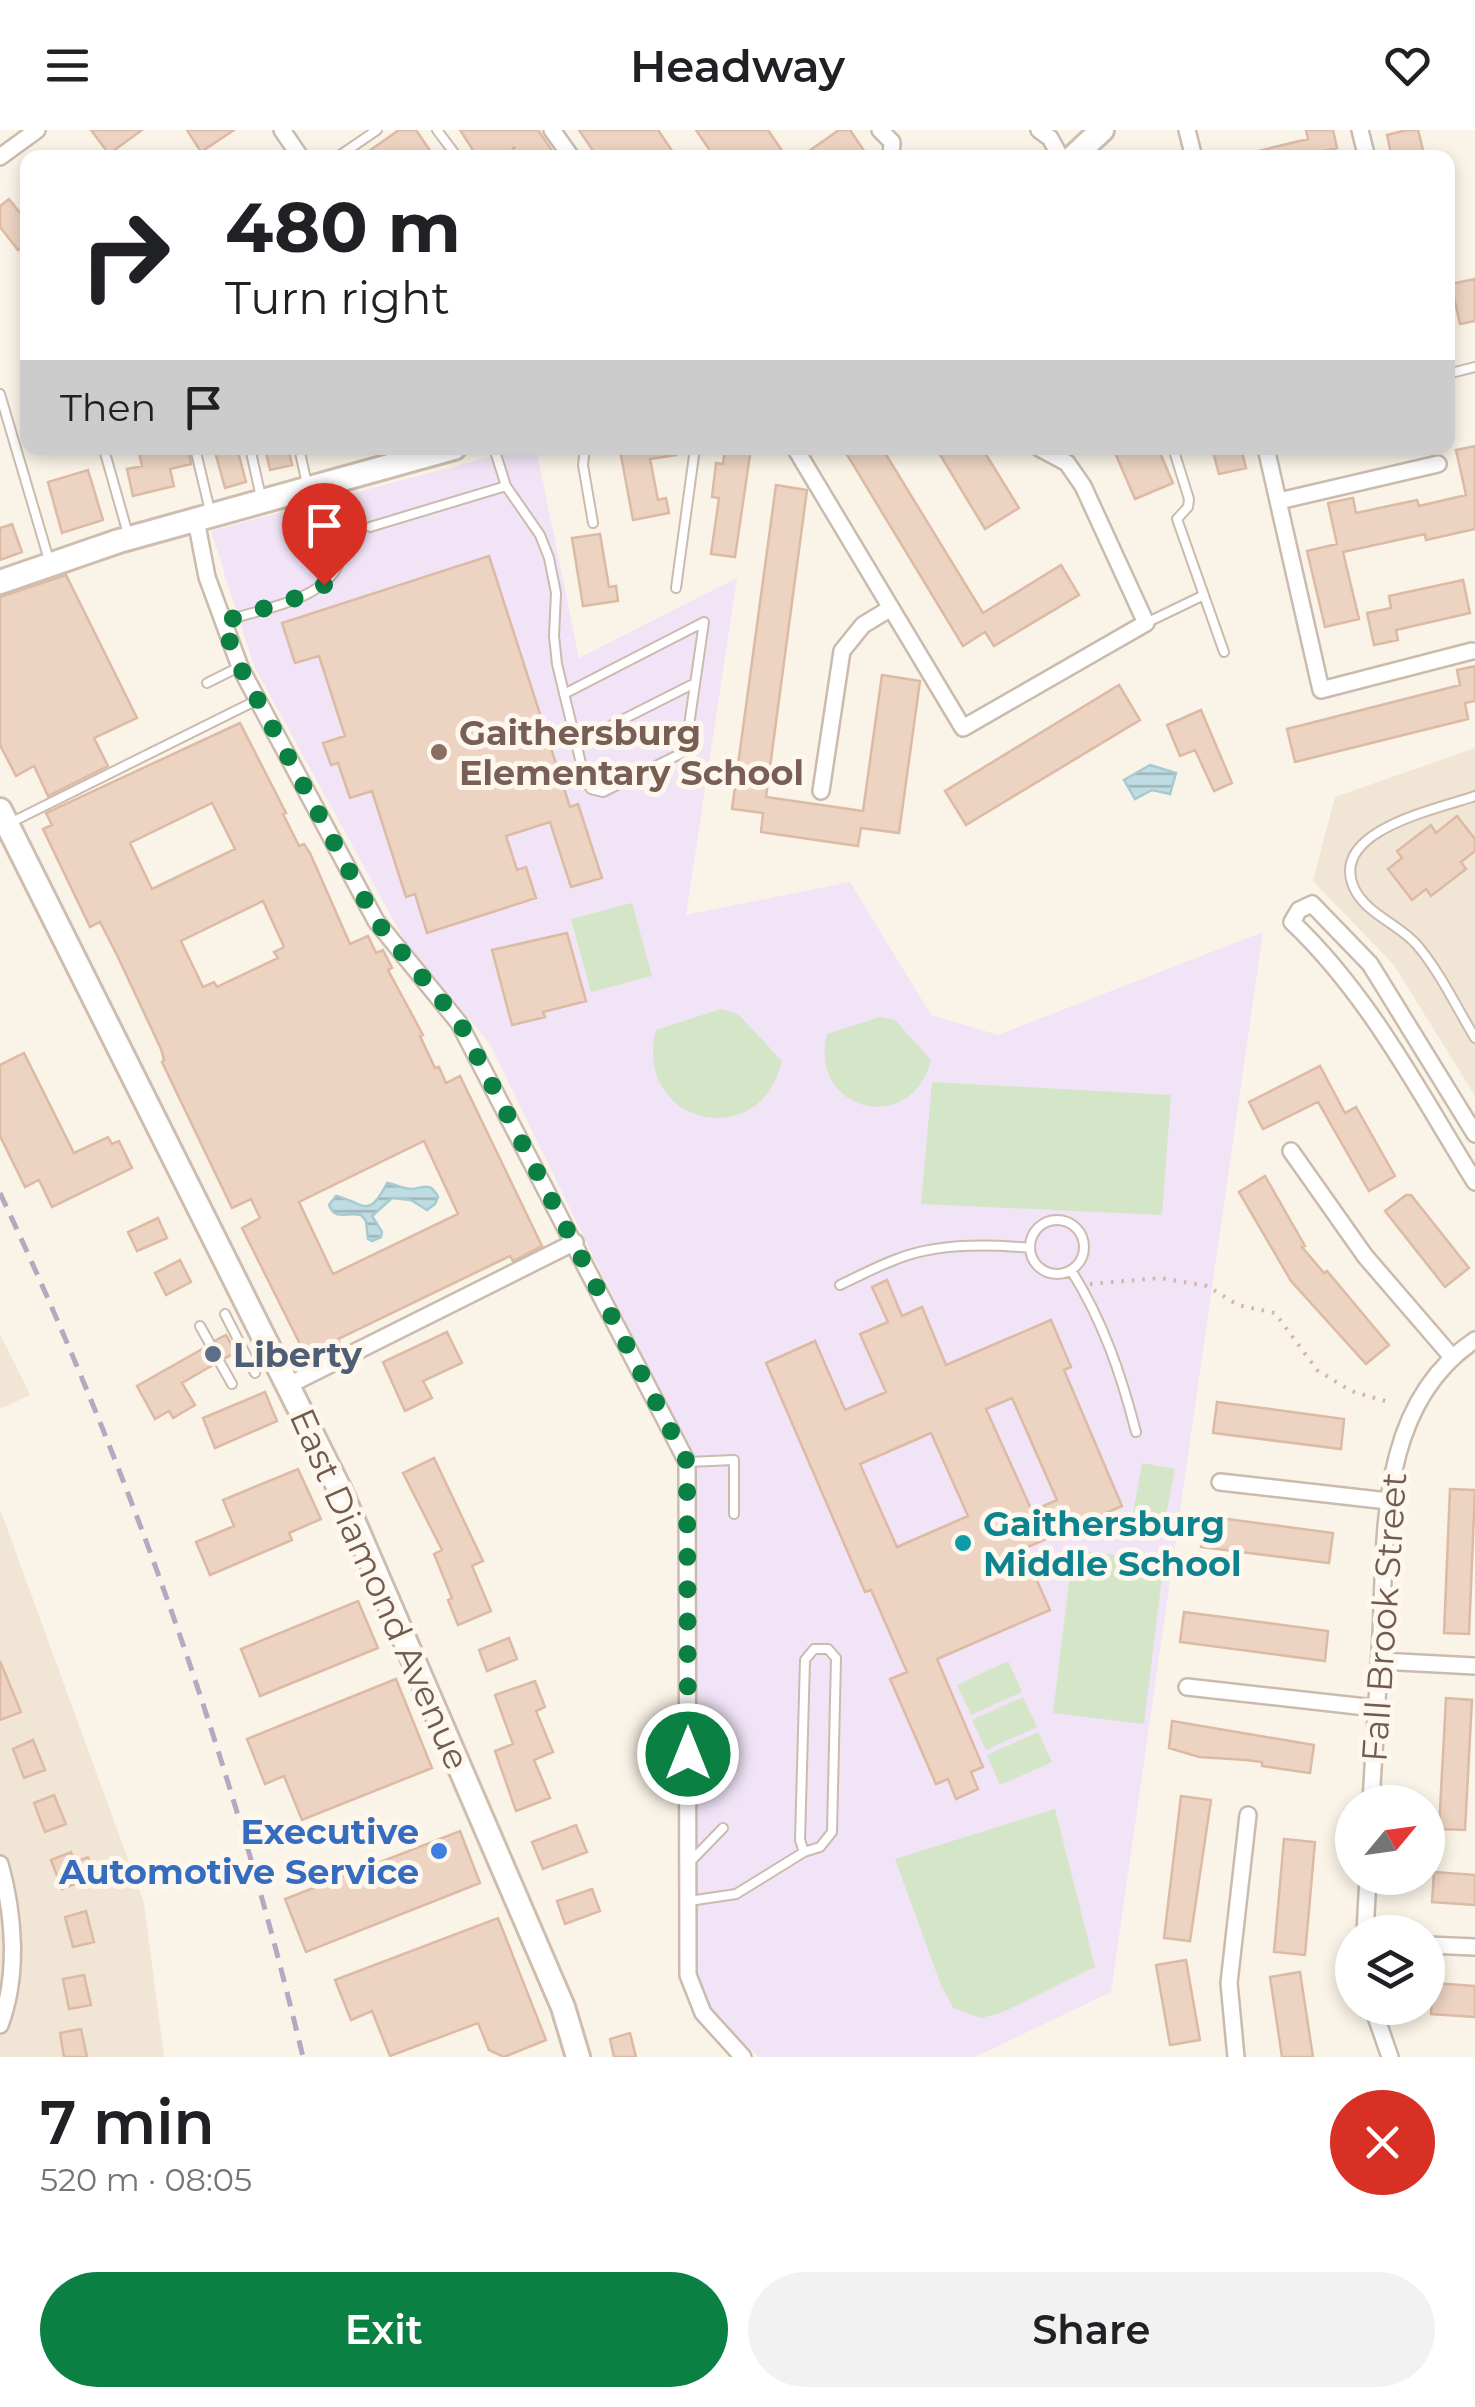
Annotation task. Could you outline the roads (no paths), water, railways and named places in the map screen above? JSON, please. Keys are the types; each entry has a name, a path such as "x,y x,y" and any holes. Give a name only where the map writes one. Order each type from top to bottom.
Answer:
{"street":[{"path":"0,157 36,130"},
{"path":"880,130 892,142 891,150"},
{"path":"1039,130 1057,150"},
{"path":"1081,150 1102,130"},
{"path":"0,582 130,538 429,455"},
{"path":"799,455 963,728 1146,623 1083,486 1066,463 1052,455"},
{"path":"1268,455 1321,690 1472,651"},
{"path":"1279,501 1438,464"},
{"path":"203,518 207,577 240,667 376,921 460,1023 687,1462 688,1975 703,2013 742,2057"},
{"path":"821,792 842,651 864,625 891,608"},
{"name":"East Diamond Avenue","path":"4,817 340,1490 563,2007 572,2056"},
{"path":"1475,1134 1370,964 1328,918 1312,904 1305,906 1292,922 1326,955 1367,1006 1475,1182"},
{"path":"1292,1151 1364,1256 1452,1357"},
{"path":"289,1385 575,1242"},
{"name":"Fall Brook Street","path":"1372,1785 1388,1501 1398,1448 1419,1399 1452,1357 1475,1340"},
{"path":"1220,1482 1388,1501"},
{"path":"1380,1661 1475,1666"},
{"path":"1187,1687 1375,1708"},
{"path":"1236,2057 1229,1984 1248,1815"},
{"path":"0,1864 8,1895 13,1954 0,2025"},
{"path":"1445,1945 1475,1947"},
{"path":"1379,2025 1390,2057"}],"lane":[{"path":"347,150 376,130"},
{"path":"1455,372 1475,368"},
{"path":"0,394 50,564"},
{"path":"106,455 130,538"},
{"path":"196,455 203,518"},
{"path":"252,455 262,500"},
{"path":"222,622 313,592 340,565 341,537 302,455"},
{"path":"496,455 506,486 540,535 549,558 556,592 557,664 584,780 591,790 604,792 680,754 686,746 704,622 564,694"},
{"path":"584,455 582,466 593,523"},
{"path":"676,588 694,455"},
{"path":"1175,455 1189,498 1188,507 1177,519 1224,652"},
{"path":"370,528 506,486"},
{"path":"1146,623 1204,596"},
{"path":"207,683 240,667"},
{"path":"604,729 696,684"},
{"path":"4,817 257,700"},
{"path":"1475,796 1382,828 1354,852 1351,869 1354,887 1368,906 1418,946 1475,1038"},
{"path":"1367,1006 1389,992"},
{"path":"1061,1220 1082,1236 1084,1245 1078,1263 1070,1270 1048,1272 1039,1266 1030,1248 1041,1226 1061,1220"},
{"path":"840,1285 900,1257 930,1250 988,1245 1030,1248"},
{"path":"1070,1270 1105,1331 1136,1432"},
{"path":"225,1314 256,1373"},
{"path":"200,1326 210,1344"},
{"path":"219,1361 232,1384"},
{"path":"687,1462 734,1460 734,1514"},
{"path":"689,1901 736,1894 804,1852 820,1847 832,1832 836,1658 828,1648 814,1649 805,1660 800,1840 804,1852"},
{"path":"689,1864 723,1828"}],"water":[{"path":"1150,765 1176,773 1170,794 1152,790 1135,799 1124,780"},
{"path":"387,1183 408,1189 429,1187 438,1197 427,1210 411,1200 392,1198 372,1216 382,1232 381,1237 372,1241 361,1215 339,1215 329,1205 336,1196 370,1205"}],"railway":[{"path":"0,1193 92,1403 174,1618 244,1836 303,2057"}],"place":[{"name":"Gaithersburg Elementary School","path":"439,752"},
{"name":"Liberty","path":"213,1354"},
{"name":"Gaithersburg Middle School","path":"963,1543"},
{"name":"Executive Automotive Service","path":"439,1851"}]}
